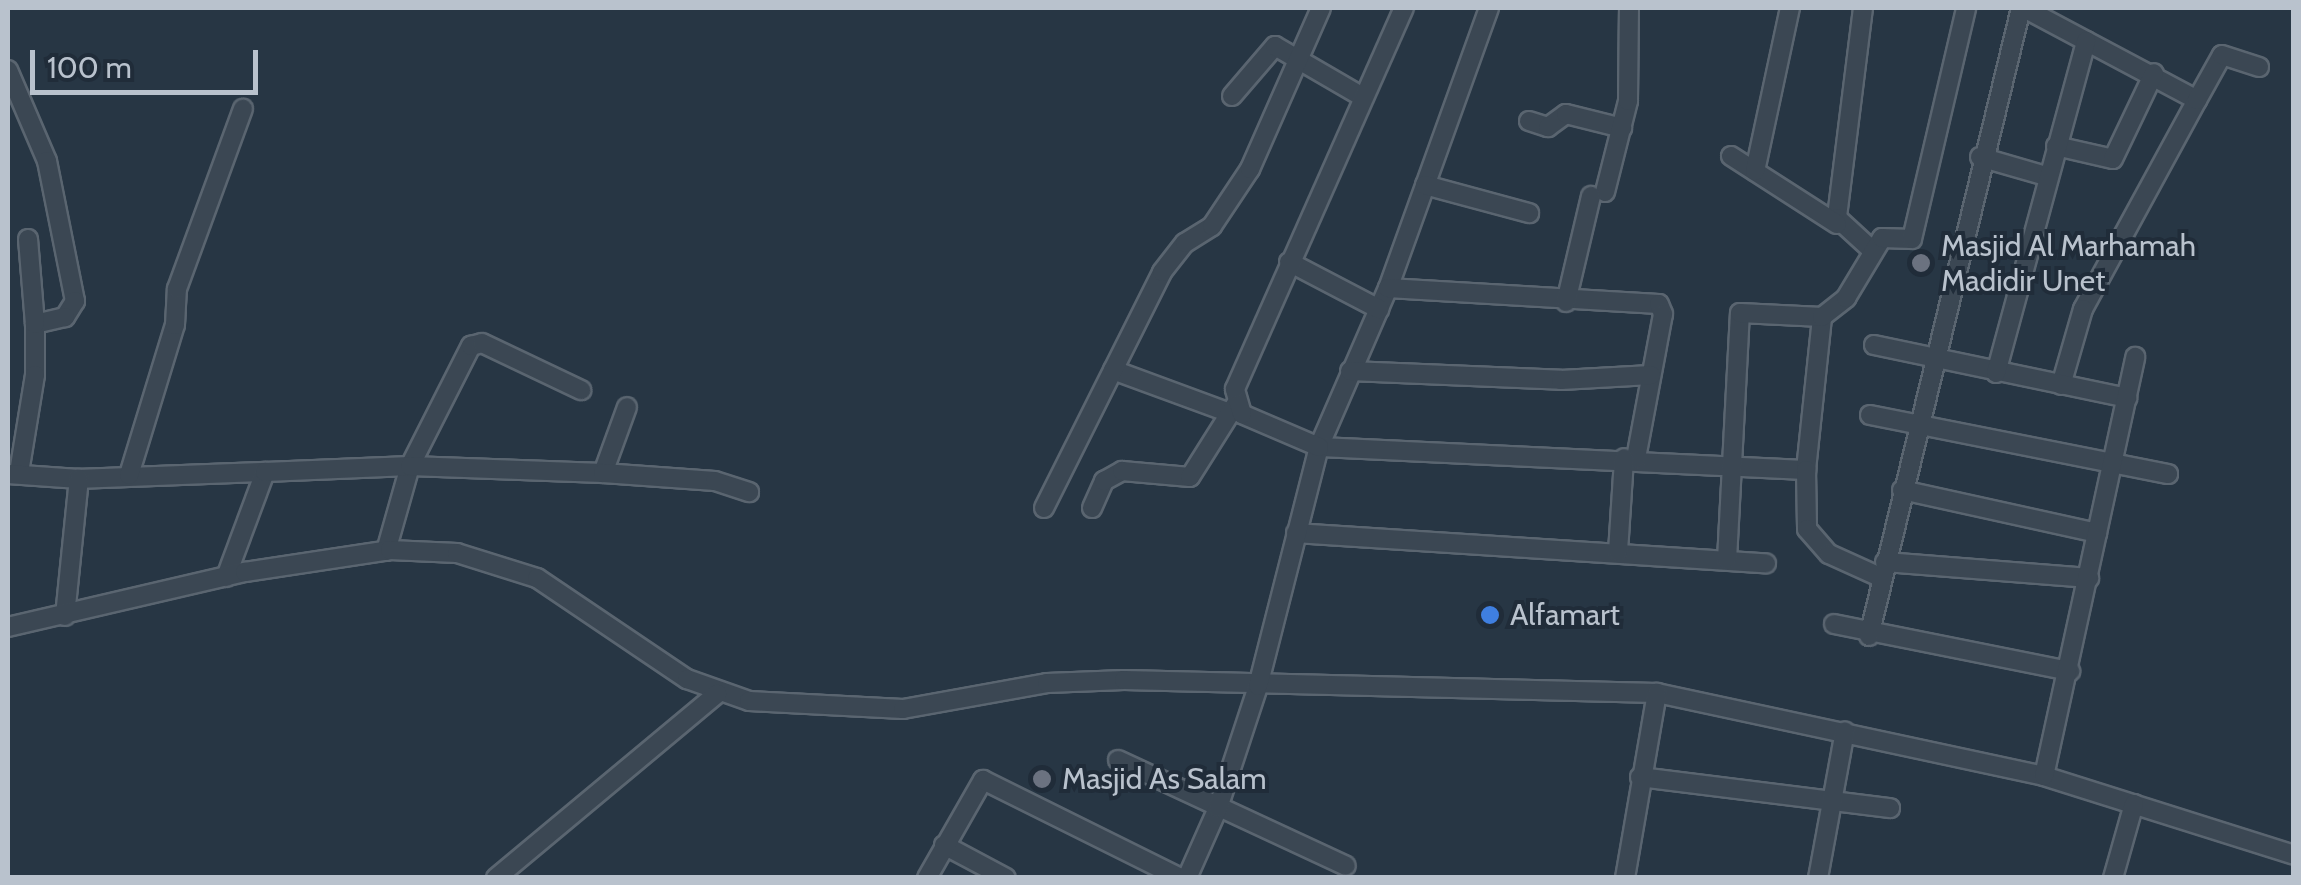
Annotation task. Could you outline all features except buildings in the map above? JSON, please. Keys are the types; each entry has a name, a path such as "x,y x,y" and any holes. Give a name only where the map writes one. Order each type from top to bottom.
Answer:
{"street":[{"path":"1044,508 1166,266 1185,242 1212,226 1233,198 1300,63 1321,8"},
{"path":"1092,508 1104,480 1122,471 1190,478 1233,409 1249,348 1404,8"},
{"path":"927,878 982,780 1183,878 1218,808 1258,686 1319,447 1388,288 1489,8"},
{"path":"1566,302 1622,128 1629,8"},
{"path":"1755,171 1790,8"},
{"path":"1837,224 1861,8"},
{"path":"1727,560 1740,313 1822,317 1846,298 1882,238 1904,242 1915,233 1966,8"},
{"path":"1869,636 1882,570 1921,426 1980,157 2023,8 2154,73 2197,100"},
{"path":"1996,373 2046,176 2086,41"},
{"path":"1232,96 1270,46 1362,96"},
{"path":"2061,385 2083,309 2220,56 2260,67"},
{"path":"8,70 47,160 74,280 70,314 35,324"},
{"path":"2056,146 2113,159 2154,73"},
{"path":"129,475 175,324 177,289 244,109"},
{"path":"1529,121 1548,127 1566,114 1622,128"},
{"path":"1731,156 1837,224 1873,252"},
{"path":"1980,157 2046,176"},
{"path":"1425,185 1529,214"},
{"path":"28,240 35,375 13,474 80,478 410,466 603,473 714,482 749,492"},
{"path":"1288,262 1379,308"},
{"path":"1388,288 1566,302 1659,304 1663,314 1630,458 1618,552"},
{"path":"1822,317 1806,470 1807,529 1830,554 1882,570 2089,578"},
{"path":"386,551 410,466 471,346 482,344 581,390"},
{"path":"1874,346 2128,398"},
{"path":"2044,776 2070,671 2097,533 2116,465 2135,357"},
{"path":"1114,370 1233,409 1258,424 1319,447 1630,458 1806,470"},
{"path":"1350,371 1561,380 1651,376"},
{"path":"603,473 628,408"},
{"path":"1870,415 2168,474"},
{"path":"226,577 264,472"},
{"path":"66,616 80,478"},
{"path":"1902,490 2097,533"},
{"path":"1296,533 1766,562"},
{"path":"8,627 226,577 386,551 457,553 515,568 717,694 782,706 902,710 1047,683 1657,693 2044,776 2294,855"},
{"path":"1834,624 1869,636 2070,671"},
{"path":"1625,878 1657,693"},
{"path":"496,878 717,694"},
{"path":"1818,878 1845,732"},
{"path":"1118,760 1346,866"},
{"path":"1640,777 1832,796 1890,808"},
{"path":"2113,878 2134,804"},
{"path":"944,845 1006,878"}],"place":[{"name":"Masjid Al Marhamah Madidir Unet","path":"1921,263"},
{"name":"Alfamart","path":"1490,615"},
{"name":"Masjid As Salam","path":"1042,779"}]}
